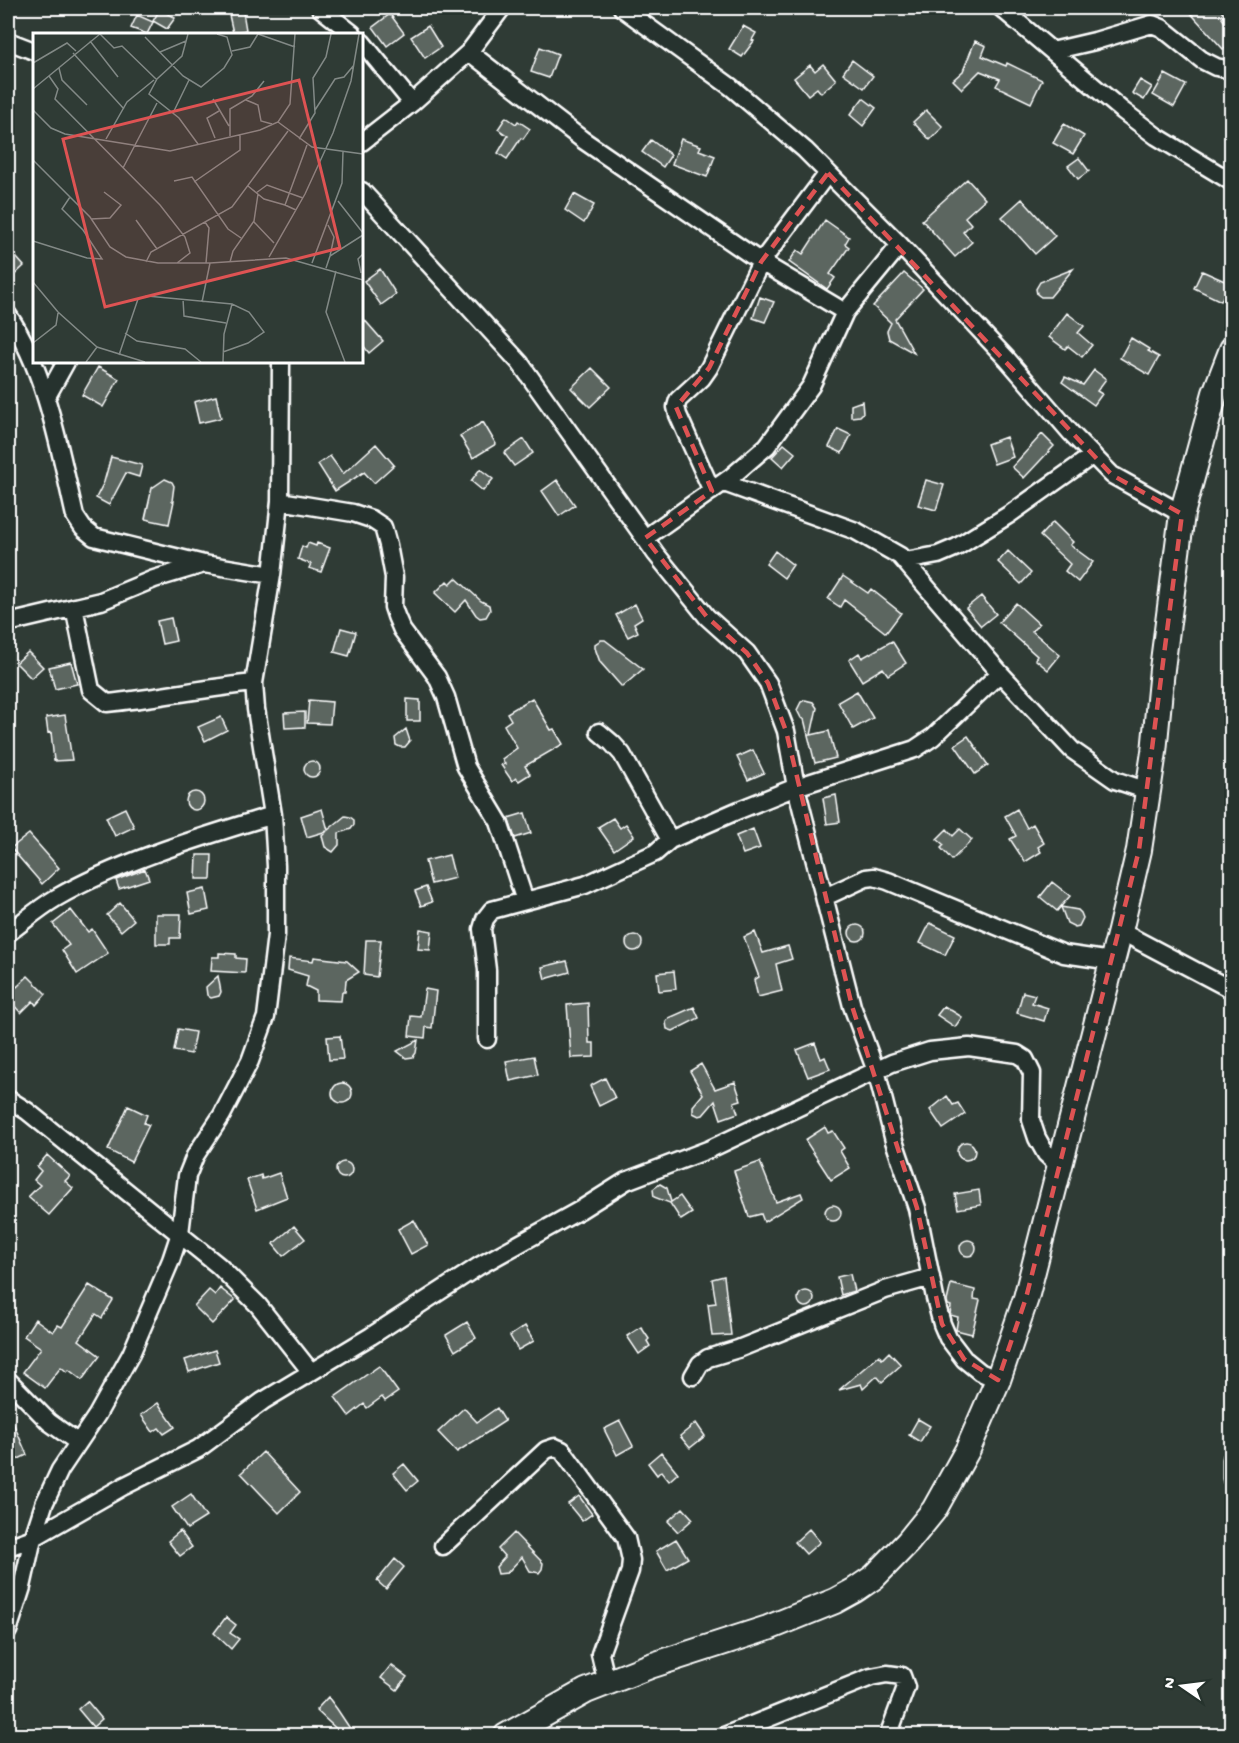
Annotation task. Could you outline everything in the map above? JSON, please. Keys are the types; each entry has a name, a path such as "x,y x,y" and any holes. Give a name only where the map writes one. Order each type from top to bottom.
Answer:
{"street":[{"path":"320,8 352,33"},
{"path":"363,141 412,103 469,52 502,8"},
{"path":"622,8 731,87 805,150 900,245 1112,475 1182,514"},
{"path":"1001,8 1088,83 1156,136 1232,182"},
{"path":"1052,51 1095,42 1152,24 1162,28 1202,60 1216,67 1232,70"},
{"path":"8,41 33,51"},
{"path":"363,43 412,103"},
{"path":"469,52 583,140 761,262 844,312"},
{"path":"828,172 761,262 709,368 702,378 678,400 676,407 678,415 718,487 856,531 883,545 905,561 1000,673 1072,750 1116,780 1148,791"},
{"path":"363,192 520,363 645,538 707,617 747,652 768,683 786,731 796,787 852,1006 875,1070 894,1141 917,1208 935,1298 948,1338 972,1366 998,1380"},
{"path":"645,538 718,487 767,446 811,386 844,312 900,245"},
{"path":"8,315 29,354 46,398 75,516 83,528 94,537 204,564 272,574"},
{"path":"506,1736 586,1691 650,1666 768,1628 835,1601 874,1577 908,1542 934,1510 968,1449 998,1380 1026,1298 1120,931 1139,850 1148,791 1182,514 1212,403 1232,350"},
{"path":"46,398 65,363"},
{"path":"8,1631 44,1504 60,1470 97,1415 131,1354 180,1233 187,1176 195,1156 222,1115 245,1070 266,1017 276,935 273,815 254,683 272,574 280,501 281,363"},
{"path":"905,561 938,555 957,547 1010,514 1093,455"},
{"path":"280,501 353,513 371,519 382,527 394,577 393,608 396,616 402,630 437,677 447,697 466,767 499,822 525,901"},
{"path":"8,623 100,601 154,579 204,564"},
{"path":"74,607 91,690 108,703 158,698 210,687 254,683"},
{"path":"487,1039 487,970 482,929 485,919 492,910 585,885 655,853 670,840 796,787 915,749 933,737 1000,673"},
{"path":"599,732 621,754 670,840"},
{"path":"10,929 55,899 114,871 165,850 273,815"},
{"path":"825,897 866,878 874,877 1064,954 1112,961"},
{"path":"1120,931 1232,990"},
{"path":"8,1547 33,1538 124,1486 198,1449 263,1401 479,1266 580,1210 626,1181 710,1149 875,1070 930,1051 969,1047 1017,1054 1025,1059 1032,1073 1031,1120 1037,1138 1046,1154 1060,1167"},
{"path":"8,1099 27,1111 60,1140 219,1266 258,1305 311,1372"},
{"path":"693,1376 700,1364 708,1358 738,1349 885,1290 931,1277"},
{"path":"8,1380 49,1422 77,1442"},
{"path":"443,1546 546,1450 555,1447 562,1450 626,1538 630,1550 630,1571 600,1654 607,1683"},
{"path":"1232,1459 1232,1479"},
{"path":"724,1736 871,1677 887,1674 902,1676 906,1687 888,1736"}],"highlighted area":[{"path":"828,173 1112,475 1182,514 1139,850 1026,1298 998,1380 964,1359 942,1324 917,1208 852,1006 786,731 768,683 747,653 707,617 645,538 712,491 676,407 709,368 761,262"}],"building":[{"path":"1186,8 1219,8 1225,15 1222,18 1232,32 1232,43 1223,49"},
{"path":"160,9 175,18 167,29 153,21"},
{"path":"243,12 246,30 233,33 229,15"},
{"path":"390,14 404,33 387,46 373,27"},
{"path":"137,15 153,22 148,33 131,28"},
{"path":"428,26 441,47 425,58 411,37"},
{"path":"743,26 756,33 752,40 754,41 742,57 729,49"},
{"path":"975,41 986,46 982,56 1006,66 1007,63 1042,80 1031,103 996,86 1000,79 980,71 962,89 953,80 963,71"},
{"path":"540,47 558,54 549,78 531,72"},
{"path":"852,60 873,76 864,88 843,73"},
{"path":"823,64 836,80 821,93 817,88 808,95 794,78 810,65 815,71"},
{"path":"1165,74 1186,85 1174,107 1153,95"},
{"path":"1140,80 1152,87 1144,100 1132,93"},
{"path":"863,98 876,108 863,126 850,115"},
{"path":"926,110 943,127 930,140 913,122"},
{"path":"506,117 530,129 507,159 498,153 508,136 498,129"},
{"path":"1064,124 1084,136 1073,154 1053,143"},
{"path":"681,139 701,146 699,150 715,156 707,177 672,164"},
{"path":"651,140 671,155 663,167 642,152"},
{"path":"1079,158 1089,171 1078,179 1068,166"},
{"path":"967,179 985,199 965,217 971,224 963,232 972,242 955,257 922,220"},
{"path":"574,194 594,205 584,223 565,210"},
{"path":"1022,199 1055,236 1035,254 1002,217"},
{"path":"825,220 849,237 845,244 849,247 830,274 835,278 827,289 789,262 797,250 803,254"},
{"path":"8,248 24,266 8,281"},
{"path":"380,269 396,294 381,305 364,281"},
{"path":"1073,269 1050,297 1041,297 1037,294 1036,289 1040,282"},
{"path":"1202,271 1229,283 1221,301 1194,288"},
{"path":"904,273 923,289 895,319 914,353 889,339 887,331 891,323 873,306"},
{"path":"760,297 774,302 765,322 753,318"},
{"path":"1067,313 1084,326 1078,333 1092,345 1082,357 1068,346 1065,349 1049,337"},
{"path":"363,318 383,341 369,353 363,345"},
{"path":"1131,338 1159,357 1149,375 1120,358"},
{"path":"98,367 119,379 103,407 82,395"},
{"path":"592,368 611,387 590,407 571,388"},
{"path":"1094,370 1106,379 1097,391 1102,394 1094,405 1062,382 1065,377 1083,385"},
{"path":"216,396 221,418 199,423 194,402"},
{"path":"862,401 863,413 860,416 851,417 851,405"},
{"path":"483,422 496,444 473,458 460,436"},
{"path":"838,429 851,435 842,453 829,447"},
{"path":"1042,434 1054,446 1024,478 1012,467"},
{"path":"1006,437 1013,457 994,464 987,444"},
{"path":"524,439 533,453 514,466 504,453"},
{"path":"376,444 394,465 374,483 364,472 335,491 318,464 330,456 343,474"},
{"path":"784,444 795,453 783,467 772,457"},
{"path":"111,457 142,465 139,477 126,473 109,505 96,498 104,482"},
{"path":"480,469 493,479 483,491 471,481"},
{"path":"165,479 172,482 174,486 172,501 174,501 169,524 145,519 152,488"},
{"path":"557,480 575,505 559,516 542,491"},
{"path":"926,480 944,485 936,510 918,505"},
{"path":"1053,522 1073,542 1070,545 1093,562 1078,582 1065,571 1070,564 1040,536"},
{"path":"308,543 316,546 317,543 330,548 321,572 309,568 311,564 298,559 302,546 306,548"},
{"path":"775,551 793,565 784,578 766,564"},
{"path":"1008,551 1031,573 1021,584 998,562"},
{"path":"843,576 868,593 871,589 901,613 886,633 844,600 840,607 828,599"},
{"path":"456,578 481,601 489,605 490,610 486,617 480,618 476,615 466,600 455,612 435,593 447,581 450,584"},
{"path":"981,596 996,614 981,626 966,608"},
{"path":"1016,603 1039,624 1032,631 1060,655 1048,670 1035,659 1037,656 999,622"},
{"path":"635,604 642,618 634,623 638,632 628,637 616,615"},
{"path":"171,618 176,641 162,644 157,621"},
{"path":"341,628 356,632 349,656 334,652"},
{"path":"605,640 643,669 622,687 600,662 595,644"},
{"path":"892,641 906,663 888,675 883,668 862,681 849,660 859,653 862,658"},
{"path":"28,652 43,667 31,678 16,663"},
{"path":"71,662 77,684 55,689 49,667"},
{"path":"857,691 873,718 853,729 838,702"},
{"path":"532,698 551,730 554,729 563,744 525,766 530,774 519,781 516,778 512,781 501,765 505,764 502,759 517,748 504,725 511,720 507,713"},
{"path":"407,699 420,700 420,721 407,721"},
{"path":"309,700 332,702 330,724 307,723"},
{"path":"805,700 813,702 817,708 811,735 829,731 836,758 815,763 804,719 797,710 801,702"},
{"path":"305,712 305,727 285,728 284,713"},
{"path":"65,715 72,760 54,761 51,732 48,733 46,718"},
{"path":"221,717 227,730 205,741 198,727"},
{"path":"406,729 410,741 405,747 400,747 396,745 395,738"},
{"path":"968,736 988,765 975,774 955,745"},
{"path":"753,750 764,773 748,780 737,757"},
{"path":"312,761 320,769 312,777 304,769"},
{"path":"195,792 201,795 204,801 201,807 195,810 189,807 186,801 189,795"},
{"path":"836,795 840,822 827,824 823,798"},
{"path":"125,808 134,827 115,836 106,817"},
{"path":"322,809 328,830 345,816 354,820 351,829 339,833 339,845 333,852 325,847 322,836 327,831 307,837 301,816"},
{"path":"1017,809 1027,828 1033,824 1044,843 1038,847 1041,852 1025,862 1010,839 1016,836 1005,816"},
{"path":"525,813 531,833 515,838 508,818"},
{"path":"613,818 620,828 626,824 634,836 614,850 598,827"},
{"path":"753,829 760,848 743,854 736,836"},
{"path":"947,829 953,836 960,829 972,840 952,860 941,848 944,845 937,839"},
{"path":"29,834 59,868 42,884 11,848"},
{"path":"197,855 212,855 211,879 196,879"},
{"path":"449,855 455,878 431,884 425,861"},
{"path":"145,869 149,879 119,889 116,880"},
{"path":"1052,882 1070,896 1057,911 1040,897"},
{"path":"426,887 432,902 421,906 415,891"},
{"path":"205,889 209,910 191,914 187,893"},
{"path":"120,903 134,920 121,931 107,915"},
{"path":"1061,907 1078,910 1081,913 1083,918 1079,926 1075,927 1067,923"},
{"path":"71,910 88,932 92,929 108,953 77,974 62,950 69,945 53,924"},
{"path":"156,914 181,914 180,938 170,938 170,944 156,944"},
{"path":"930,923 955,935 945,955 920,943"},
{"path":"857,925 863,927 865,933 863,939 857,941 851,939 849,933 851,927"},
{"path":"420,929 432,931 430,950 418,949"},
{"path":"755,932 763,953 788,946 792,959 776,964 782,991 758,997 754,980 759,977 744,937"},
{"path":"634,935 640,937 642,943 640,949 634,951 628,949 626,943 628,937"},
{"path":"366,940 381,940 377,977 364,975"},
{"path":"219,953 236,954 236,958 246,959 245,973 211,971 212,957 219,957"},
{"path":"314,957 347,961 359,972 346,980 345,992 342,992 341,1001 316,1000 316,991 306,986 308,976 288,970 289,958 313,961"},
{"path":"567,961 570,972 545,979 542,967"},
{"path":"674,971 676,989 659,991 657,973"},
{"path":"28,976 46,994 36,1005 33,1001 21,1013 8,999 8,977 17,987"},
{"path":"218,976 221,992 219,996 211,998 207,995 206,987"},
{"path":"425,989 436,991 432,1028 426,1027 425,1038 409,1036 411,1016 421,1017"},
{"path":"1023,992 1035,995 1032,1003 1048,1008 1044,1021 1017,1013"},
{"path":"588,1003 589,1043 594,1043 594,1057 571,1058 567,1005"},
{"path":"944,1006 962,1017 955,1027 937,1015"},
{"path":"694,1007 699,1018 673,1031 667,1029 666,1022 669,1018"},
{"path":"178,1029 195,1032 191,1054 174,1051"},
{"path":"340,1036 343,1059 329,1060 327,1037"},
{"path":"418,1040 413,1057 406,1058 397,1051"},
{"path":"815,1043 821,1059 825,1057 830,1069 808,1077 797,1050"},
{"path":"534,1056 538,1075 510,1081 506,1061"},
{"path":"701,1064 715,1089 735,1082 741,1100 734,1102 738,1113 721,1119 715,1101 703,1115 693,1113 693,1106 703,1094 690,1071"},
{"path":"605,1078 615,1098 599,1106 590,1086"},
{"path":"338,1083 346,1083 352,1089 352,1097 346,1103 338,1103 332,1097 332,1089"},
{"path":"947,1096 953,1105 958,1103 965,1114 943,1129 930,1110"},
{"path":"128,1106 147,1115 144,1123 149,1125 131,1162 108,1150"},
{"path":"825,1127 828,1133 833,1131 844,1148 840,1151 850,1168 831,1180 805,1140"},
{"path":"962,1142 970,1142 975,1147 973,1158 962,1160 957,1155 957,1147"},
{"path":"47,1155 70,1176 65,1181 73,1188 49,1215 28,1197 40,1185 34,1180 41,1171 37,1167"},
{"path":"344,1162 350,1164 352,1170 350,1176 344,1178 338,1176 336,1170 338,1164"},
{"path":"760,1162 776,1202 801,1193 803,1198 764,1222 761,1214 749,1217 734,1171"},
{"path":"279,1173 287,1197 257,1209 247,1180 261,1175 262,1179"},
{"path":"660,1184 667,1188 671,1202 680,1196 692,1213 681,1220 670,1203 654,1197 653,1189"},
{"path":"979,1190 981,1205 958,1209 955,1194"},
{"path":"830,1205 836,1205 841,1213 839,1219 830,1221 825,1216 825,1210"},
{"path":"414,1220 428,1245 411,1254 398,1229"},
{"path":"294,1226 305,1239 283,1256 273,1244"},
{"path":"965,1240 971,1240 976,1248 974,1254 965,1256 960,1251 960,1245"},
{"path":"850,1274 854,1291 841,1295 837,1277"},
{"path":"724,1276 731,1335 712,1336 708,1304 716,1303 712,1279"},
{"path":"951,1284 975,1290 974,1299 980,1300 972,1334 956,1330 958,1317 950,1315 951,1306 947,1301"},
{"path":"89,1285 113,1300 102,1318 96,1314 79,1340 100,1356 82,1380 61,1367 45,1388 23,1372 41,1348 24,1336 35,1319 53,1332 58,1325 62,1327"},
{"path":"220,1288 235,1300 212,1324 194,1306 209,1290 215,1295"},
{"path":"806,1291 814,1299 806,1307 798,1299"},
{"path":"467,1322 476,1338 455,1351 446,1335"},
{"path":"525,1326 534,1341 518,1350 510,1336"},
{"path":"641,1327 649,1339 647,1341 650,1346 639,1354 627,1336"},
{"path":"215,1350 219,1362 189,1372 185,1360"},
{"path":"889,1352 901,1365 882,1382 877,1376 863,1389 861,1384 839,1390 879,1355 882,1359"},
{"path":"379,1366 398,1392 385,1401 382,1397 367,1408 364,1404 349,1416 335,1397"},
{"path":"158,1403 175,1427 164,1434 159,1428 153,1432 141,1415"},
{"path":"464,1408 477,1422 497,1408 505,1421 457,1452 438,1432"},
{"path":"8,1411 27,1455 8,1464"},
{"path":"918,1419 930,1426 920,1442 909,1435"},
{"path":"620,1421 633,1446 617,1455 604,1429"},
{"path":"696,1423 705,1436 690,1448 680,1436"},
{"path":"263,1452 300,1492 279,1513 241,1473"},
{"path":"661,1452 678,1473 669,1481 661,1471 657,1475 648,1463"},
{"path":"404,1464 418,1481 407,1490 393,1473"},
{"path":"191,1494 206,1517 187,1529 172,1507"},
{"path":"579,1496 592,1514 582,1521 568,1504"},
{"path":"683,1508 693,1519 678,1532 668,1521"},
{"path":"809,1529 820,1542 806,1554 795,1542"},
{"path":"180,1531 192,1547 180,1556 168,1541"},
{"path":"514,1533 543,1563 539,1573 530,1571 522,1557 507,1573 498,1574 496,1567 505,1557 498,1549"},
{"path":"676,1539 688,1558 667,1570 656,1551"},
{"path":"395,1559 404,1567 386,1589 377,1581"},
{"path":"226,1617 236,1625 230,1633 239,1639 231,1649 214,1633"},
{"path":"391,1665 407,1677 397,1690 381,1678"},
{"path":"328,1697 355,1736 344,1736 316,1710"},
{"path":"87,1701 102,1719 93,1727 78,1709"}]}
